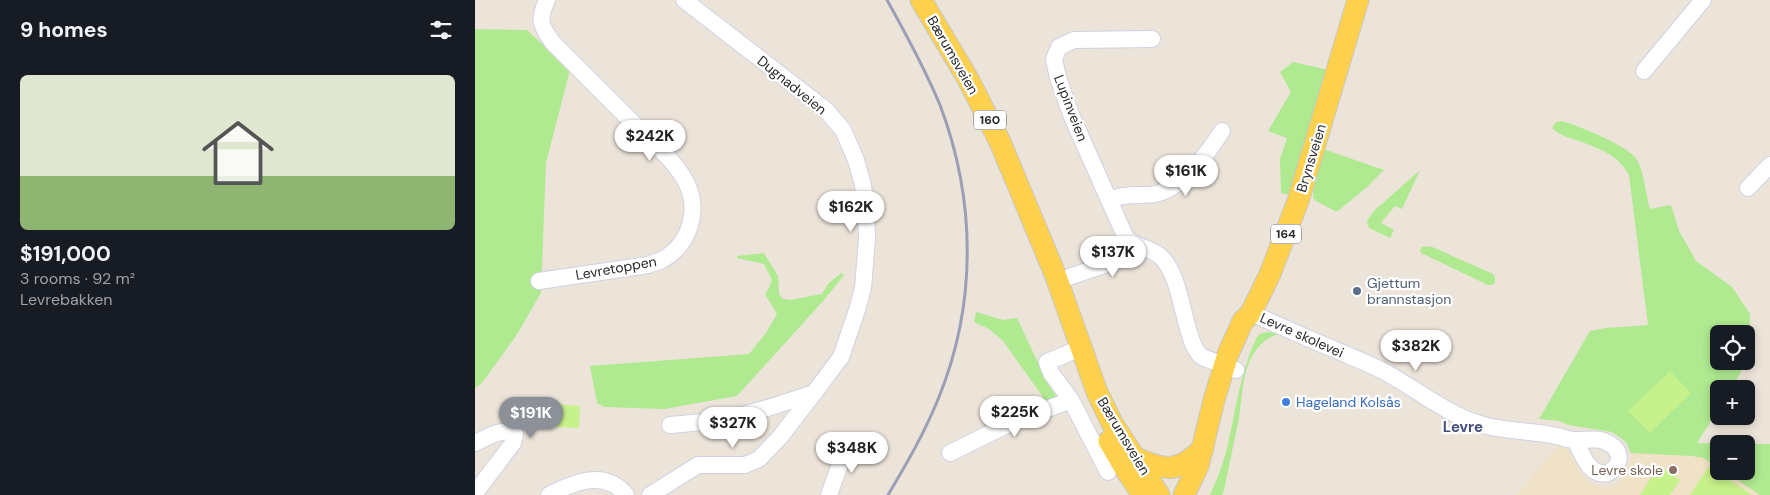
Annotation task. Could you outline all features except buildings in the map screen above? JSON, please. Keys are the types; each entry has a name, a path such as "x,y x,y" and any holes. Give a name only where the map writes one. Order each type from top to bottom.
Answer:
{"main road":[{"name":"Bærumsveien","path":"921,0 949,44 986,112 1012,169 1043,248 1049,277 1075,350 1112,423 1159,495"},
{"name":"Brynsveien","path":"1184,495 1198,466 1214,400 1250,325 1251,313 1281,248 1298,202 1358,0"},
{"name":"Bærumsveien","path":"1075,350 1080,384 1126,470 1143,495"},
{"name":"Brynsveien","path":"1200,495 1216,454 1230,368"},
{"path":"1136,458 1157,466 1177,467 1193,458 1203,448"}],"street":[{"name":"Levretoppen","path":"539,281 647,265 662,260 685,238 692,218 691,201 687,185 679,170 553,43 543,30 540,19 547,0"},
{"name":"Dugnadveien","path":"650,495 698,465 745,464 759,460 780,437 841,357 863,288 867,239 863,185 856,160 843,130 826,110 684,0"},
{"path":"1644,71 1703,0"},
{"name":"Lupinveien","path":"1134,245 1126,238 1072,117 1058,78 1054,58 1059,47 1074,40 1151,39"},
{"path":"1109,200 1124,196 1155,194 1169,190 1180,182 1212,146 1222,131"},
{"path":"1748,188 1770,165"},
{"path":"1069,276 1122,259 1134,245 1160,256 1169,268 1183,305 1190,335 1198,353 1202,357 1230,368"},
{"name":"Levre skolevei","path":"1251,313 1362,361 1469,420 1487,426 1575,440"},
{"name":"Bærumsveien","path":"1075,350 1047,362 1051,373 1071,400 1108,472"},
{"path":"670,425 724,420 814,393"},
{"path":"950,453 1011,423 1071,400"},
{"path":"475,443 506,431 515,435 513,443 475,493"},
{"path":"829,495 847,445"},
{"path":"549,495 570,484 595,479 614,484 626,495"}],"shaded area":[{"name":"Levre skole","path":"1559,444 1566,446 1583,477 1588,482 1603,488 1616,486 1622,480 1632,458 1631,453 1681,454 1703,458 1710,462 1710,480 1738,480 1760,495 1516,495"}],"green space":[{"path":"475,29 527,30 570,70 546,163 541,293 516,336 482,383 475,388"},
{"path":"1293,62 1329,70 1291,195 1281,193 1280,159 1287,138 1268,131 1291,92 1280,72"},
{"path":"1562,121 1603,137 1633,155 1642,172 1650,209 1671,205 1679,231 1696,261 1732,287 1750,314 1750,325 1710,325 1710,370 1742,370 1736,380 1710,380 1710,422 1697,443 1710,443 1710,462 1703,458 1692,456 1631,453 1626,442 1612,432 1568,425 1560,421 1539,419 1590,331 1648,325 1629,175 1616,159 1607,153 1558,133 1552,128 1556,122"},
{"path":"1323,149 1384,170 1366,188 1338,211 1335,211 1313,198 1314,184"},
{"path":"1420,170 1402,209 1395,206 1381,223 1394,230 1390,238 1369,228 1367,221 1375,210"},
{"path":"1430,246 1493,274 1495,283 1488,285 1421,253 1422,247"},
{"path":"764,253 778,276 779,294 783,299 790,300 822,294 828,284 841,273 844,275 824,300 737,396 664,409 604,407 597,403 590,366 749,354 766,333 777,314 765,294 772,280 764,264 737,258 737,256"},
{"path":"976,312 1003,320 1017,318 1049,386 1060,401 1048,404 1003,341 989,329 974,322"},
{"path":"1268,332 1279,334 1270,337 1259,346 1248,365 1224,490 1222,495 1210,495 1225,454 1246,364 1257,337"},
{"path":"1670,371 1691,393 1650,433 1628,411"},
{"path":"543,403 580,406 579,428 542,426"},
{"path":"1755,444 1770,444 1770,495 1760,495 1738,480 1755,480"},
{"path":"1659,465 1680,480 1670,495 1640,495"},
{"path":"1709,466 1710,480 1730,480 1752,495 1690,495"}],"railway":[{"path":"887,0 928,78 940,105 952,141 966,214 967,251 966,288 960,325 951,361 928,423 888,495"}],"place":[{"name":"Gjettum brannstasjon","path":"1357,291"},
{"name":"Hageland Kolsås","path":"1286,402"},
{"name":"Levre skole","path":"1673,470"}],"district":[{"name":"Levre","path":"1463,427"}]}
